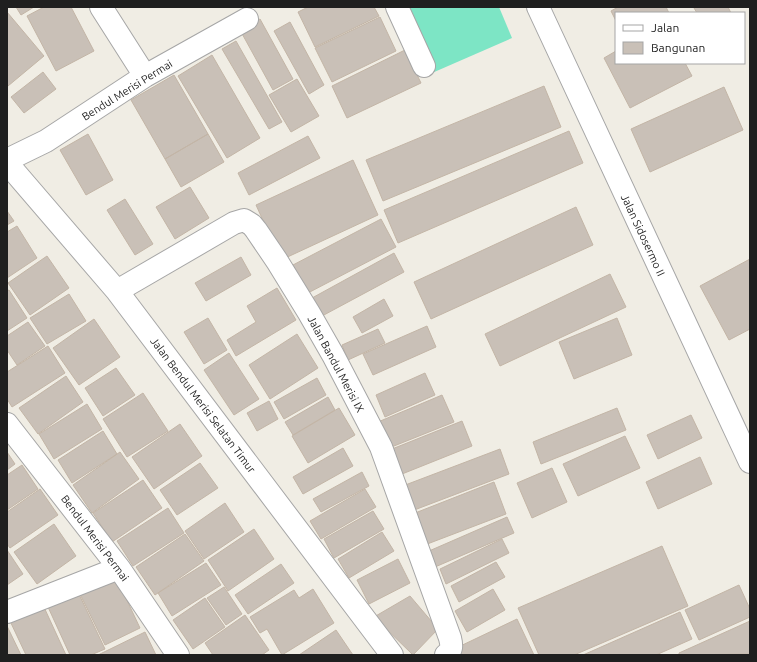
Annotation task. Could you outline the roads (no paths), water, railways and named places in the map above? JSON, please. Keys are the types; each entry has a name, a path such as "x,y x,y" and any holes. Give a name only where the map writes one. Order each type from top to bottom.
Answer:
{"street":[{"path":"101,7 146,76"},
{"path":"398,7 424,66"},
{"name":"Jalan Sidosermo II","path":"544,9 750,462"},
{"name":"Bendul Merisi Permai","path":"7,160 37,146 146,76 247,19"},
{"name":"Jalan Bendul Merisi Selatan Timur","path":"7,163 117,291 392,655"},
{"name":"Jalan Bandul Merisi IX","path":"117,291 234,224 244,220 252,225 277,261 333,354 381,447 450,638 451,650 446,655"},
{"name":"Bendul Merisi Permai","path":"7,424 118,568 178,655"},
{"path":"7,612 118,568"}]}
